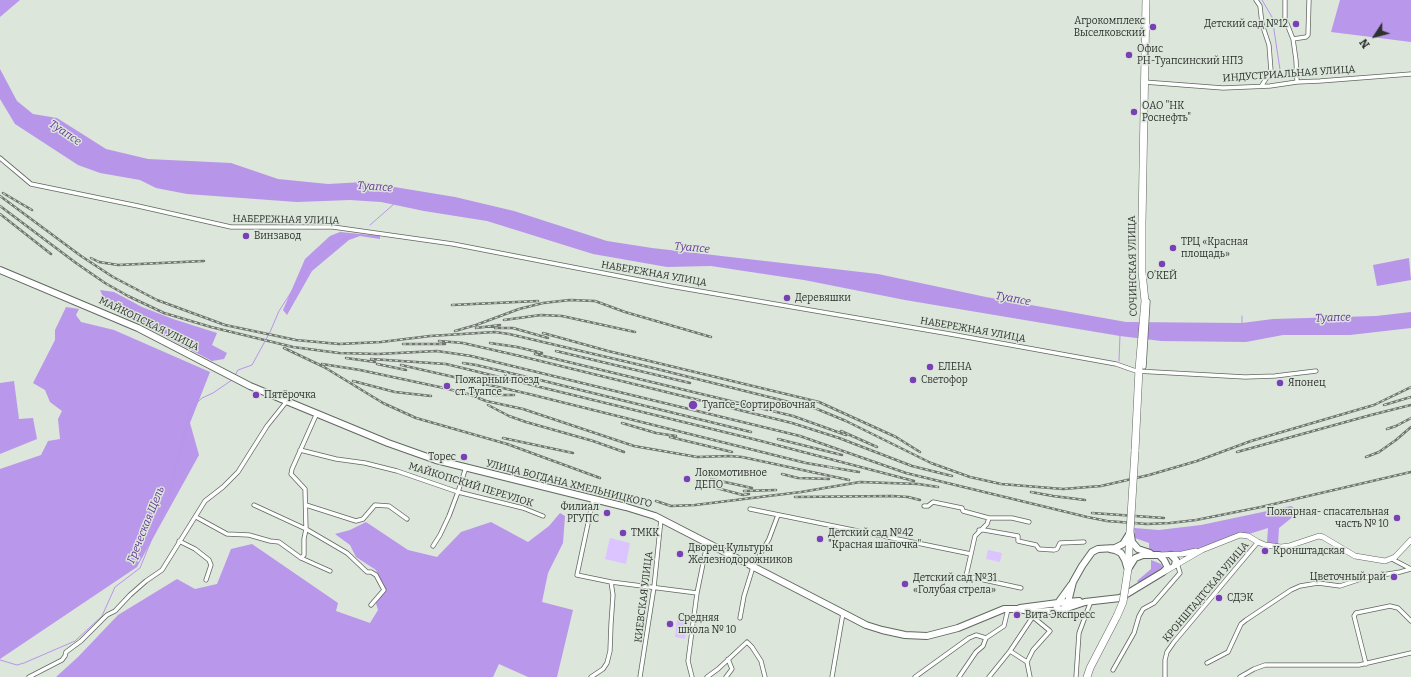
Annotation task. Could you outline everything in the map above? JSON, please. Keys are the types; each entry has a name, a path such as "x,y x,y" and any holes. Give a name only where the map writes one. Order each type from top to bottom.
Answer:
{"highway":[{"name":"СОЧИНСКАЯ УЛИЦА","path":"1086,677 1118,616 1123,602 1128,569 1135,451 1147,301 1142,272 1143,82 1146,0"}],"main road":[{"name":"МАЙКОПСКАЯ УЛИЦА","path":"0,270 138,328 226,374 287,401"},
{"name":"УЛИЦА БОГДАНА ХМЕЛЬНИЦКОГО","path":"287,401 406,450 436,460 642,512 661,519 843,613 882,630 905,635 927,636 976,622 997,611 1018,609"},
{"path":"1061,610 1057,608 1056,604 1075,579 1092,552 1103,548 1115,548 1123,544 1130,532"},
{"path":"1130,532 1132,542 1138,549 1156,555 1164,560 1167,568 1163,572"},
{"path":"1018,609 1026,606 1120,598 1202,550 1240,535 1248,536 1258,542 1271,546 1281,547 1289,546 1319,536 1355,556 1385,560 1392,559 1411,540"},
{"path":"1103,548 1115,550 1121,553 1128,569"},
{"path":"1128,569 1135,558 1143,555 1172,555 1202,550"},
{"path":"1172,555 1176,560 1176,564"},
{"path":"1075,579 1073,594 1085,602"},
{"path":"1061,610 1067,607 1075,579"},
{"path":"1018,609 1034,614 1061,610 1085,602"}],"street":[{"path":"1256,0 1260,6 1262,24 1269,45 1271,71 1262,85"},
{"path":"1285,0 1285,19 1293,39 1297,82"},
{"path":"1293,39 1306,37 1308,35 1309,0"},
{"name":"ИНДУСТРИАЛЬНАЯ УЛИЦА","path":"1143,82 1223,88 1262,85 1270,86 1297,82 1411,74"},
{"name":"НАБЕРЕЖНАЯ УЛИЦА","path":"0,158 31,184 231,227 333,227 453,244 670,286 1141,369 1245,377 1275,376 1316,371"},
{"path":"29,677 62,660 66,652 81,641 107,615 115,611 146,581 162,570 205,501 238,472 267,426 287,401"},
{"path":"301,558 304,555 306,529 305,489 291,474 317,413"},
{"name":"МАЙКОПСКИЙ ПЕРЕУЛОК","path":"300,450 397,471 458,492 523,508 543,516"},
{"path":"433,546 449,516 466,467"},
{"path":"593,500 577,575 611,582 697,593"},
{"path":"924,506 928,506 933,502 962,508 963,511 989,518 1012,518 1029,522"},
{"path":"254,505 306,529 347,553 367,572 371,572 376,575 384,590 371,605"},
{"path":"306,506 356,521 363,519 376,505 389,506 407,519"},
{"path":"750,509 971,554"},
{"path":"740,618 744,596 753,567 769,539 778,514"},
{"path":"196,517 227,534 249,535 279,542 301,558 330,571"},
{"path":"989,518 986,524 975,536 966,576 1021,588"},
{"name":"КИЕВСКАЯ УЛИЦА","path":"640,677 654,587 661,519"},
{"path":"979,530 1018,536 1018,541 1036,545 1040,549 1054,550 1057,549 1060,544 1084,542"},
{"path":"179,541 195,549 209,560 211,564 206,580"},
{"name":"КРОНШТАДТСКАЯ УЛИЦА","path":"1166,677 1165,660 1167,652 1258,542"},
{"path":"692,677 688,661 697,593 707,544"},
{"path":"1392,559 1411,569"},
{"path":"1113,670 1134,633 1139,616 1143,609 1154,603 1180,573 1176,564"},
{"path":"1207,663 1228,652 1241,624 1291,590 1300,586 1318,583 1340,586 1364,578 1411,569"},
{"path":"591,677 603,669 607,663 610,651 613,595 611,582"},
{"path":"1076,677 1079,633 1085,602"},
{"path":"1366,664 1354,616 1356,613 1390,606 1398,608 1411,621"},
{"path":"959,677 976,652 983,646 986,638 1004,626 1008,609"},
{"path":"832,677 843,613"},
{"path":"989,677 1010,651 1034,614 1050,631 1033,650 1027,662 1030,677"},
{"path":"915,677 970,638 976,635 986,638"},
{"path":"707,677 747,642 761,661 765,677"},
{"path":"1010,651 1027,662"},
{"path":"1240,677 1265,665 1366,664 1411,653"},
{"path":"726,677 732,669 728,659"}],"shaded area":[{"path":"0,0 20,0 0,17"},
{"path":"1340,0 1411,0 1411,42 1331,32"},
{"path":"340,232 380,236 380,239 360,236 349,240 312,271 287,315 283,310 305,259 330,236"},
{"path":"100,290 114,292 142,307 217,333 212,345 227,353 224,359 212,361 134,320 129,312 105,301"},
{"path":"66,307 79,309 76,315 81,322 114,330 210,372 190,423 199,455 137,567 0,659 0,469 41,455 48,441 60,439 58,419 62,411 50,402 45,390 33,383 55,340 55,330"},
{"path":"14,381 19,419 33,418 37,439 0,454 0,383"},
{"path":"1291,506 1300,511 1279,528 1278,545 1267,543 1268,528 1249,534 1237,534 1202,548 1181,553 1149,551 1149,543 1135,538 1134,528 1159,530 1201,525"},
{"path":"560,513 565,516 563,543 548,573 542,602 573,610 557,677 528,677 499,664 493,677 56,677 78,657 118,615 177,579 195,589 217,584 231,549 252,544 338,603 336,611 370,623 378,610 375,600 384,589 376,570 356,557 350,545 335,534 350,530 366,522 408,550 437,557 461,532 491,522 528,542 549,526"},
{"path":"610,538 630,543 626,564 605,559"},
{"path":"988,550 1002,553 1000,562 986,559"},
{"path":"1151,560 1161,564 1164,570 1141,586 1137,581 1151,569"},
{"path":"677,620 688,622 685,639 675,637"}],"water":[{"name":"Туапсе","path":"0,69 17,101 33,114 57,118 106,149 148,159 231,163 278,179 328,184 364,182 455,197 514,211 607,241 652,248 878,274 986,297 1126,322 1242,323 1273,319 1376,316 1411,312 1411,328 1350,335 1283,335 1246,342 1161,341 1120,336 905,300 804,280 711,266 667,267 593,254 487,221 424,211 381,202 350,200 297,202 187,194 156,188 140,180 100,173 78,165 15,124 0,99"},
{"path":"1409,258 1411,280 1377,286 1373,265"}],"waterway":[{"path":"1262,0 1272,17 1281,76"},
{"path":"370,225 394,204"},
{"path":"235,375 238,370 252,365 270,332 279,311 308,266 320,253 350,236"},
{"path":"1242,316 1242,323"},
{"path":"1119,361 1120,335"},
{"name":"Греческая Щель","path":"0,660 17,665 24,663 75,641 102,616 115,587 140,568 168,499 191,408 202,398 213,393 232,380"}],"railway":[{"path":"3,193 32,210"},
{"path":"0,196 81,256 113,277 157,300 225,325 296,340 339,344 381,342 430,336 495,332 509,334 817,409 846,421 931,463 970,477 1001,484 1063,489 1101,486 1149,475 1197,461 1251,441 1374,405 1411,387"},
{"path":"0,206 105,283 164,313 211,327 293,347 339,353 378,354 437,351 471,356 800,436 906,473 1107,521 1147,524 1196,520 1261,507 1411,472"},
{"path":"0,214 51,254"},
{"path":"91,258 99,262 118,265 204,261"},
{"path":"455,331 519,309 543,303 570,300 595,301 625,312 711,337"},
{"path":"452,305 538,301"},
{"path":"504,320 541,315 562,316 635,332"},
{"path":"476,328 500,325"},
{"path":"495,328 513,328 548,338"},
{"path":"543,333 608,351 819,402 896,437 920,452"},
{"path":"439,341 463,343 524,357 792,423 839,438 912,466 952,476"},
{"path":"490,343 542,353"},
{"path":"403,344 445,344"},
{"path":"284,348 324,367 383,403 416,418 507,444 600,478"},
{"path":"556,351 690,383"},
{"path":"535,354 793,416 846,435"},
{"path":"346,358 375,362"},
{"path":"371,359 446,364 761,441 914,481"},
{"path":"463,363 540,380 751,432"},
{"path":"322,364 360,370 468,394 486,401 523,409 634,446 697,457 742,457 849,480"},
{"path":"377,364 406,370"},
{"path":"401,365 529,394 806,463 835,468"},
{"path":"353,381 395,392 431,396"},
{"path":"471,391 492,395 514,395"},
{"path":"1384,405 1411,397"},
{"path":"488,405 509,416 526,422 593,441 624,452"},
{"path":"1237,452 1411,405"},
{"path":"1387,429 1411,418"},
{"path":"622,423 656,433 676,436"},
{"path":"1366,457 1379,452 1411,427"},
{"path":"841,431 877,447"},
{"path":"670,437 732,452"},
{"path":"503,438 573,453"},
{"path":"778,439 842,455"},
{"path":"829,467 859,472"},
{"path":"782,474 798,478 829,479"},
{"path":"711,479 752,488"},
{"path":"656,501 671,506 695,505 801,492 860,482 918,484 938,487"},
{"path":"709,486 743,495 749,494"},
{"path":"744,491 776,490"},
{"path":"1031,492 1085,500"},
{"path":"795,497 892,496 908,497 920,500"},
{"path":"1092,513 1164,518"}],"place":[{"name":"Детский сад №12","path":"1296,24"},
{"name":"Агрокомплекс Выселковский","path":"1153,27"},
{"name":"Офис РН-Туапсинский НПЗ","path":"1129,55"},
{"name":"ОАО \"НК Роснефть\"","path":"1134,112"},
{"name":"Винзавод","path":"246,236"},
{"name":"ТРЦ «Красная площадь»","path":"1173,248"},
{"name":"О’КЕЙ","path":"1162,264"},
{"name":"Деревяшки","path":"787,298"},
{"name":"ЕЛЕНА","path":"930,367"},
{"name":"Светофор","path":"913,380"},
{"name":"Японец","path":"1280,383"},
{"name":"Пожарный поезд ст. Туапсе","path":"447,386"},
{"name":"Пятёрочка","path":"256,395"},
{"name":"Туапсе-Сортировочная","path":"693,405"},
{"name":"Торес","path":"464,457"},
{"name":"Локомотивное ДЕПО","path":"687,479"},
{"name":"Филиал РГУПС","path":"607,513"},
{"name":"Пожарная- спасательная часть № 10","path":"1397,518"},
{"name":"ТМКК","path":"623,533"},
{"name":"Детский сад №42 \"Красная шапочка\"","path":"820,539"},
{"name":"Кронштадская","path":"1265,551"},
{"name":"Дворец Культуры Железнодорожников","path":"680,554"},
{"name":"Цветочный рай","path":"1394,577"},
{"name":"Детский сад №31 «Голубая стрела»","path":"905,584"},
{"name":"СДЭК","path":"1219,598"},
{"name":"Вита Экспресс","path":"1017,615"},
{"name":"Средняя школа № 10","path":"670,624"}]}
